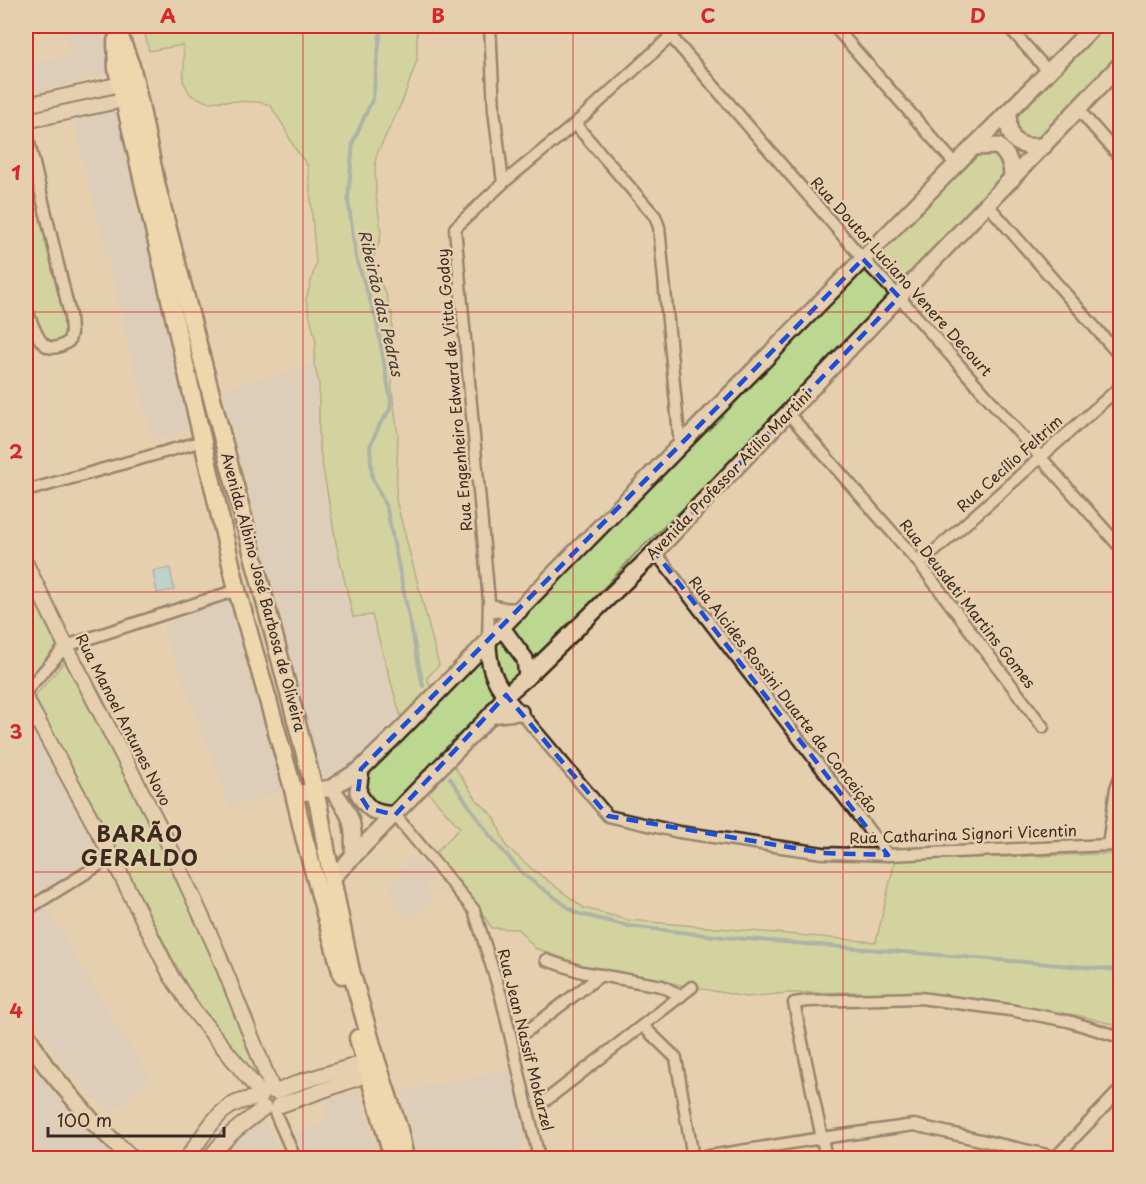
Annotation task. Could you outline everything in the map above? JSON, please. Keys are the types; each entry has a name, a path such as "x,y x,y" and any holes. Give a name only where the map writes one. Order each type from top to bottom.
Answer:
{"main road":[{"name":"Avenida Albino José Barbosa de Oliveira","path":"115,26 117,69 130,90 323,790 320,808 327,854 343,867 351,970 393,1158"},
{"path":"295,794 323,790 361,769 1094,26"},
{"name":"Avenida Professor Atílio Martini","path":"343,867 491,715 506,695 655,552 1120,65"},
{"name":"Avenida Albino José Barbosa de Oliveira","path":"130,90 203,441 237,590 295,794 304,837 372,1067 399,1130 405,1158"},
{"path":"1009,111 1007,124 1009,134 1019,143 1031,147 1044,146"},
{"path":"973,147 998,146 1012,165 1012,179"},
{"path":"490,604 507,611 519,611"},
{"path":"502,628 525,659 527,677"},
{"path":"488,641 491,670 506,695"},
{"path":"491,715 520,712"},
{"path":"361,769 358,792 368,808 378,813 395,815"},
{"path":"323,790 346,809 352,824 354,835 343,867"},
{"path":"304,837 327,854"},
{"path":"26,1033 45,1065 93,1122 131,1158"}],"street":[{"path":"490,26 494,110 503,183"},
{"name":"Rua Doutor Luciano Venere Decourt","path":"662,26 863,259 1120,547"},
{"name":"Rua Engenheiro Edward de Vitta Godoy","path":"488,641 490,604 456,228 503,183 575,124 682,26"},
{"path":"834,26 956,165"},
{"path":"1008,26 1048,71"},
{"path":"26,105 130,90"},
{"path":"26,121 130,90"},
{"path":"1078,109 1120,157"},
{"path":"575,124 655,216 659,227 680,446"},
{"path":"26,130 68,304 71,325 69,341 57,348 48,348 39,337 26,309"},
{"path":"987,204 1120,356"},
{"name":"Rua Cecílio Feltrim","path":"921,564 1120,387"},
{"name":"Rua Deusdeti Martins Gomes","path":"794,420 921,564 1043,727"},
{"path":"26,491 203,441"},
{"name":"Rua Alcides Rossini Duarte da Conceição","path":"655,552 888,855"},
{"name":"Rua Manoel Antunes Novo","path":"26,564 167,841 216,948 270,1100"},
{"path":"26,691 66,646 237,590"},
{"name":"Rua Engenheiro Edward de Vitta Godoy","path":"490,604 502,628"},
{"name":"Rua Catharina Signori Vicentin","path":"506,695 608,816 679,832 823,853 888,855 1120,846"},
{"path":"26,699 112,857 171,976 194,1011 270,1100 295,1158"},
{"path":"1108,845 1116,788 1120,777"},
{"name":"Rua Jean Nassif Mokarzel","path":"395,815 474,910 501,996 539,1158"},
{"path":"26,910 112,857"},
{"path":"546,960 582,972 662,987 681,996"},
{"path":"527,1031 601,975"},
{"path":"545,1101 692,987"},
{"path":"826,1158 794,1003 920,998 1010,1010 1068,1021 1120,1037"},
{"path":"643,1026 676,1059 693,1158"},
{"path":"210,1158 233,1131 270,1100 300,1082 372,1067"},
{"path":"698,1158 914,1125 1055,1158 1120,1090"},
{"path":"187,1158 225,1109 244,1100 270,1100"}],"highlighted area":[{"path":"863,259 899,297 655,552 888,855 823,853 608,816 506,695 395,815 368,808 358,792 361,769"}],"shaded area":[{"path":"63,26 102,26 109,74 26,95 26,65 70,54"},
{"path":"121,106 194,429 152,440 72,116"},
{"path":"314,364 319,383 319,445 353,617 372,615 404,727 361,769 319,785 222,389"},
{"path":"233,595 286,791 230,808 162,625"},
{"path":"26,718 102,856 26,902"},
{"path":"413,857 435,877 425,887 435,898 415,919 412,917 411,919 395,904 396,896 388,885 400,875 397,871"},
{"path":"48,907 71,950 150,1078 111,1114 58,1058 26,1011 26,920"},
{"path":"26,1044 125,1158 26,1158"},
{"path":"509,1068 527,1135 518,1158 416,1158 401,1092"},
{"path":"358,1091 380,1158 304,1158 293,1134 327,1122 322,1101"},
{"path":"263,1119 286,1158 217,1158 224,1148"}],"green space":[{"path":"143,26 417,26 417,60 403,100 376,156 376,196 381,229 380,240 371,264 386,294 392,314 392,390 398,435 396,500 439,665 427,678 432,690 402,721 372,615 353,617 336,543 319,445 319,383 314,364 316,342 306,300 316,263 308,166 294,147 271,106 261,102 207,102 191,95 183,81 183,45 149,51"},
{"path":"1096,26 1120,26 1120,59 711,482 635,554 501,699 450,760 477,800 495,818 506,846 584,908 628,920 876,942 895,860 1120,855 1120,1026 1081,1016 918,994 788,993 746,997 590,968 535,948 518,929 492,928 435,853 460,828 420,783 393,811 380,810 364,796 366,769"},
{"path":"26,138 69,315 68,340 48,346 26,304"},
{"path":"26,564 66,646 26,687"},
{"path":"67,659 136,793 212,952 268,1083 261,1087 196,1002 33,698"}],"water":[{"path":"170,568 174,590 157,593 153,571"}],"waterway":[{"name":"Ribeirão das Pedras","path":"381,26 373,98 353,142 348,199 356,258 376,318 391,402 390,410 380,424 370,446 372,477 387,509 423,686"},
{"path":"450,778 490,836 524,875 576,913 628,926 723,937 1120,970"}],"district":[{"name":"BARÃO GERALDO","path":"140,847"}]}
